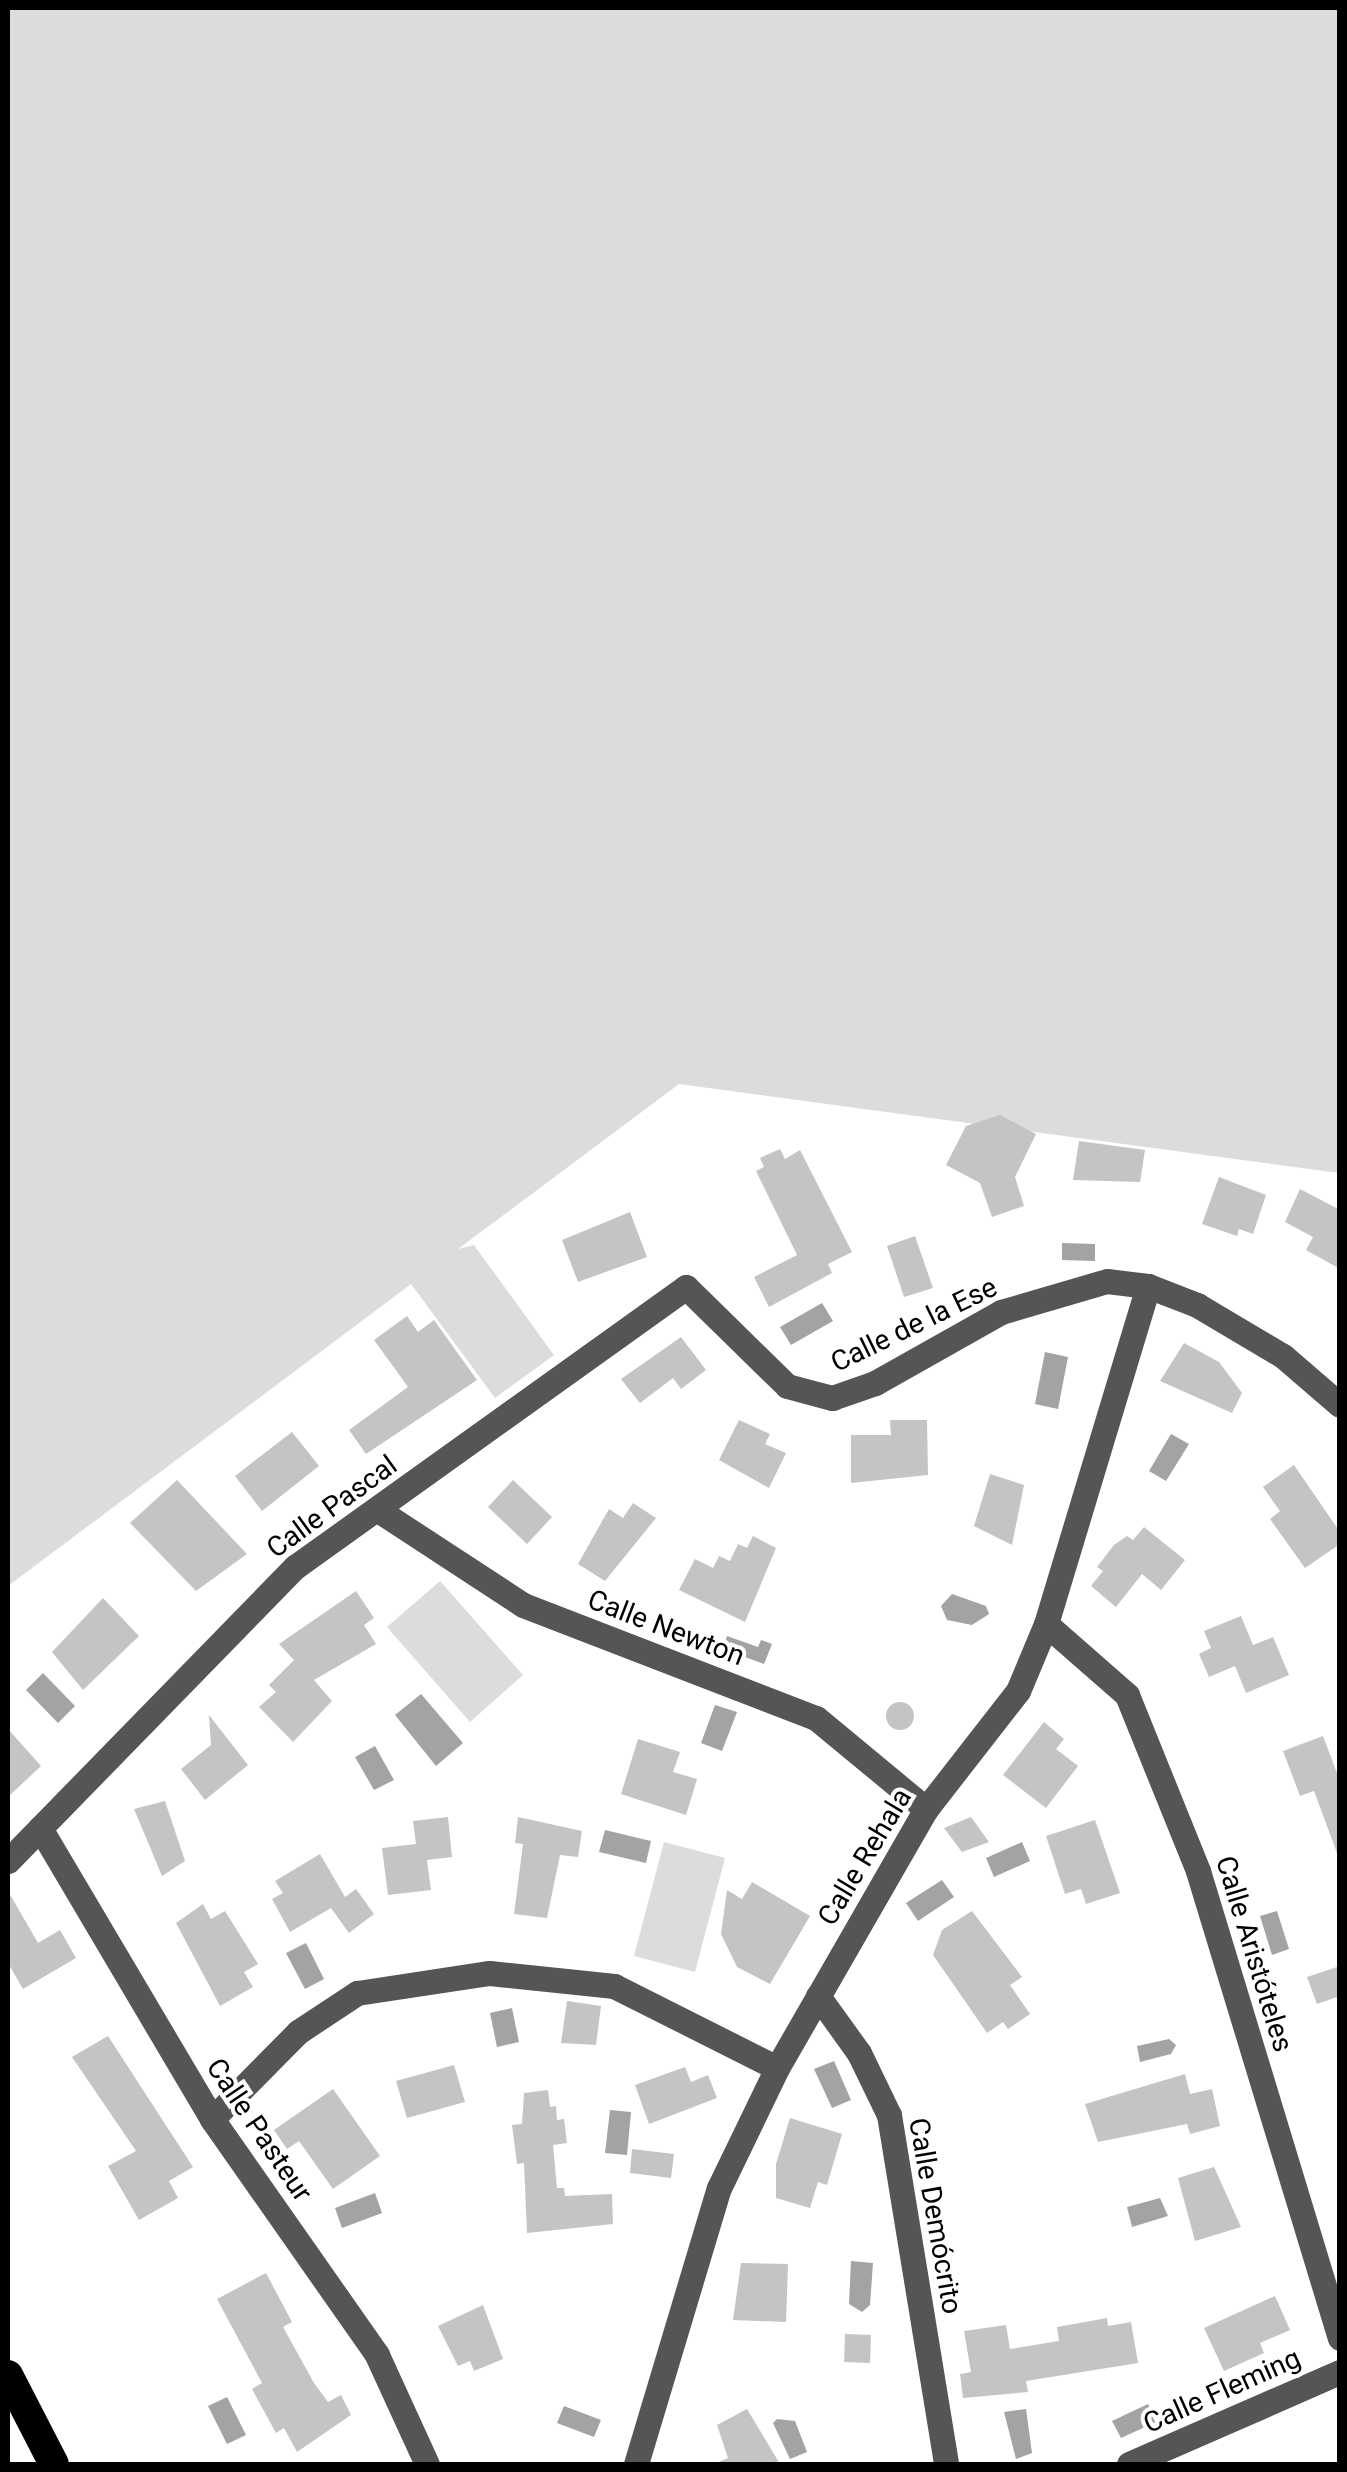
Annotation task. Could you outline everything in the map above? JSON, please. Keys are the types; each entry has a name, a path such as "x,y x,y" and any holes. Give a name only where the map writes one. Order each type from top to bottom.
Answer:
{"highway":[{"path":"8,2375 54,2464"}],"street":[{"name":"Calle de la Ese","path":"686,1287 786,1386 832,1398 874,1383 1002,1312 1107,1282 1148,1286 1197,1305 1283,1356 1340,1406"},
{"name":"Calle Rehala","path":"636,2464 719,2188 777,2068 926,1809 1018,1691 1046,1624 1148,1286"},
{"name":"Calle Pascal","path":"8,1861 295,1567 686,1287"},
{"name":"Calle Newton","path":"378,1510 524,1605 816,1718 926,1809"},
{"name":"Calle Aristóteles","path":"1046,1624 1126,1695 1141,1730 1198,1870 1340,2338"},
{"name":"Calle Pasteur","path":"40,1828 212,2119 377,2355 427,2464"},
{"path":"212,2119 298,2032 357,1993 489,1973 614,1986 777,2068"},
{"name":"Calle Demócrito","path":"818,1996 859,2052 889,2115 946,2464"},
{"name":"Calle Fleming","path":"1130,2464 1340,2372"}],"shaded area":[{"path":"8,8 1339,8 1339,1173 679,1084 458,1249 474,1245 554,1355 495,1398 411,1284 8,1586"},
{"path":"1062,1243 1095,1244 1095,1261 1062,1260"},
{"path":"822,1303 833,1321 791,1345 780,1327"},
{"path":"1045,1352 1068,1357 1058,1409 1035,1404"},
{"path":"1171,1434 1189,1444 1166,1481 1149,1471"},
{"path":"440,1581 523,1675 470,1722 387,1627"},
{"path":"952,1594 986,1606 989,1614 972,1625 947,1620 941,1606"},
{"path":"727,1636 758,1647 761,1640 772,1644 764,1664 723,1649"},
{"path":"43,1673 75,1706 58,1723 26,1690"},
{"path":"421,1694 463,1743 436,1766 395,1715"},
{"path":"715,1705 737,1712 722,1751 701,1743"},
{"path":"375,1746 394,1780 374,1790 355,1757"},
{"path":"605,1830 651,1841 646,1863 599,1852"},
{"path":"664,1842 725,1858 695,1972 634,1956"},
{"path":"1022,1842 1030,1861 994,1877 986,1858"},
{"path":"942,1880 954,1897 918,1921 906,1903"},
{"path":"1277,1911 1289,1949 1272,1955 1260,1916"},
{"path":"306,1943 324,1979 305,1989 286,1953"},
{"path":"512,2008 519,2042 497,2047 490,2013"},
{"path":"1169,2039 1176,2045 1171,2054 1140,2062 1137,2046"},
{"path":"834,2061 851,2100 832,2108 814,2069"},
{"path":"610,2110 631,2112 627,2155 605,2153"},
{"path":"375,2193 382,2213 342,2228 335,2208"},
{"path":"1160,2198 1168,2216 1132,2227 1127,2207"},
{"path":"851,2261 873,2263 870,2305 862,2312 849,2304"},
{"path":"227,2397 246,2435 227,2444 208,2406"},
{"path":"1148,2404 1156,2422 1121,2438 1112,2421"},
{"path":"564,2406 601,2420 594,2437 557,2423"},
{"path":"1026,2409 1032,2453 1016,2459 1004,2412"},
{"path":"777,2419 795,2421 807,2452 790,2459 773,2423"}],"building":[{"path":"1000,1115 1036,1134 1015,1177 1024,1206 992,1217 980,1183 946,1165 966,1126"},
{"path":"1079,1141 1145,1150 1140,1182 1073,1180"},
{"path":"780,1149 785,1159 800,1150 852,1252 828,1264 832,1273 769,1307 754,1277 797,1255 756,1171 764,1167 760,1158"},
{"path":"1219,1177 1266,1195 1253,1234 1239,1229 1237,1236 1202,1224"},
{"path":"1300,1189 1340,1210 1340,1269 1306,1250 1313,1237 1285,1222"},
{"path":"630,1212 647,1257 578,1282 562,1240"},
{"path":"915,1236 933,1288 904,1297 887,1246"},
{"path":"407,1316 418,1332 434,1320 477,1380 366,1454 349,1430 408,1387 374,1340"},
{"path":"681,1337 706,1370 681,1389 673,1378 640,1403 621,1379"},
{"path":"1184,1343 1219,1362 1242,1393 1232,1413 1160,1381"},
{"path":"739,1420 770,1434 765,1444 786,1453 769,1488 719,1460"},
{"path":"890,1420 927,1420 928,1475 851,1483 851,1435 891,1435"},
{"path":"292,1432 319,1466 262,1511 235,1476"},
{"path":"1294,1465 1340,1532 1340,1544 1305,1568 1270,1519 1280,1511 1263,1487"},
{"path":"990,1474 1024,1485 1012,1545 974,1526"},
{"path":"177,1480 247,1554 196,1591 130,1523"},
{"path":"513,1480 552,1517 527,1544 488,1507"},
{"path":"633,1503 656,1518 605,1581 578,1564 609,1509 623,1518"},
{"path":"1144,1527 1185,1560 1161,1590 1142,1574 1116,1607 1091,1586 1103,1571 1097,1567 1114,1545 1127,1536 1133,1540"},
{"path":"753,1536 776,1548 745,1622 679,1590 695,1559 713,1568 719,1556 730,1561 738,1544 747,1548"},
{"path":"356,1591 374,1618 364,1625 376,1644 314,1680 332,1701 293,1742 259,1707 276,1692 269,1685 294,1660 279,1644"},
{"path":"103,1598 139,1636 83,1690 52,1652"},
{"path":"1241,1616 1253,1645 1273,1637 1289,1675 1246,1693 1235,1666 1209,1677 1199,1654 1211,1648 1204,1631"},
{"path":"900,1702 910,1706 914,1716 910,1726 900,1730 890,1726 886,1716 890,1706"},
{"path":"209,1715 248,1765 205,1800 181,1769 211,1745"},
{"path":"1044,1722 1064,1739 1056,1749 1078,1766 1046,1808 1003,1775"},
{"path":"8,1729 41,1766 8,1797"},
{"path":"1323,1736 1340,1781 1337,1853 1314,1791 1300,1796 1283,1751"},
{"path":"638,1739 680,1752 673,1772 697,1779 686,1815 621,1794"},
{"path":"165,1801 185,1861 162,1876 134,1809"},
{"path":"448,1817 452,1857 427,1860 431,1890 388,1895 382,1848 416,1844 413,1821"},
{"path":"518,1817 582,1831 578,1857 560,1855 547,1918 514,1914 523,1844 515,1843"},
{"path":"971,1817 989,1842 962,1852 944,1828"},
{"path":"1095,1820 1120,1893 1086,1904 1081,1889 1065,1894 1046,1836"},
{"path":"320,1854 345,1897 356,1889 374,1914 349,1933 331,1908 290,1932 272,1899 283,1893 275,1881"},
{"path":"752,1882 810,1916 770,1984 737,1967 721,1934 727,1890 742,1899"},
{"path":"8,1891 38,1943 60,1930 76,1958 23,1989 8,1963"},
{"path":"203,1904 211,1919 225,1911 258,1964 244,1972 253,1987 220,2006 176,1923"},
{"path":"972,1911 1022,1977 1010,1985 1030,2014 1008,2029 1003,2022 987,2033 933,1955 942,1930"},
{"path":"1340,1966 1340,1996 1317,2004 1307,1977"},
{"path":"567,2001 601,2006 596,2045 561,2043"},
{"path":"108,2036 193,2167 169,2181 178,2198 139,2220 108,2166 136,2151 72,2057"},
{"path":"454,2065 465,2102 407,2118 396,2081"},
{"path":"685,2067 691,2082 708,2075 717,2098 649,2124 635,2085"},
{"path":"1185,2074 1190,2094 1212,2089 1220,2126 1190,2134 1187,2124 1098,2142 1085,2104"},
{"path":"333,2089 380,2156 333,2189 299,2141 287,2149 274,2130"},
{"path":"548,2090 550,2107 556,2106 557,2120 564,2119 567,2143 553,2145 557,2188 564,2188 565,2196 612,2194 613,2224 527,2233 524,2163 517,2164 512,2125 522,2124 524,2093"},
{"path":"790,2118 842,2134 827,2185 818,2182 810,2208 776,2198 776,2164"},
{"path":"632,2149 674,2154 671,2178 630,2173"},
{"path":"1214,2167 1241,2227 1195,2241 1178,2178"},
{"path":"741,2263 788,2264 786,2322 733,2320"},
{"path":"266,2273 292,2322 283,2327 314,2383 328,2402 341,2395 351,2415 297,2452 284,2428 276,2433 252,2389 262,2383 217,2299"},
{"path":"1275,2296 1290,2330 1260,2343 1264,2353 1224,2371 1204,2328"},
{"path":"483,2305 503,2359 474,2371 470,2361 458,2366 438,2326"},
{"path":"1107,2318 1108,2326 1131,2322 1138,2363 1026,2381 1028,2392 963,2398 960,2374 971,2372 964,2331 1006,2325 1010,2349 1059,2341 1057,2327"},
{"path":"845,2334 871,2335 870,2363 844,2362"},
{"path":"747,2409 780,2464 714,2464 728,2458 717,2425"}]}
